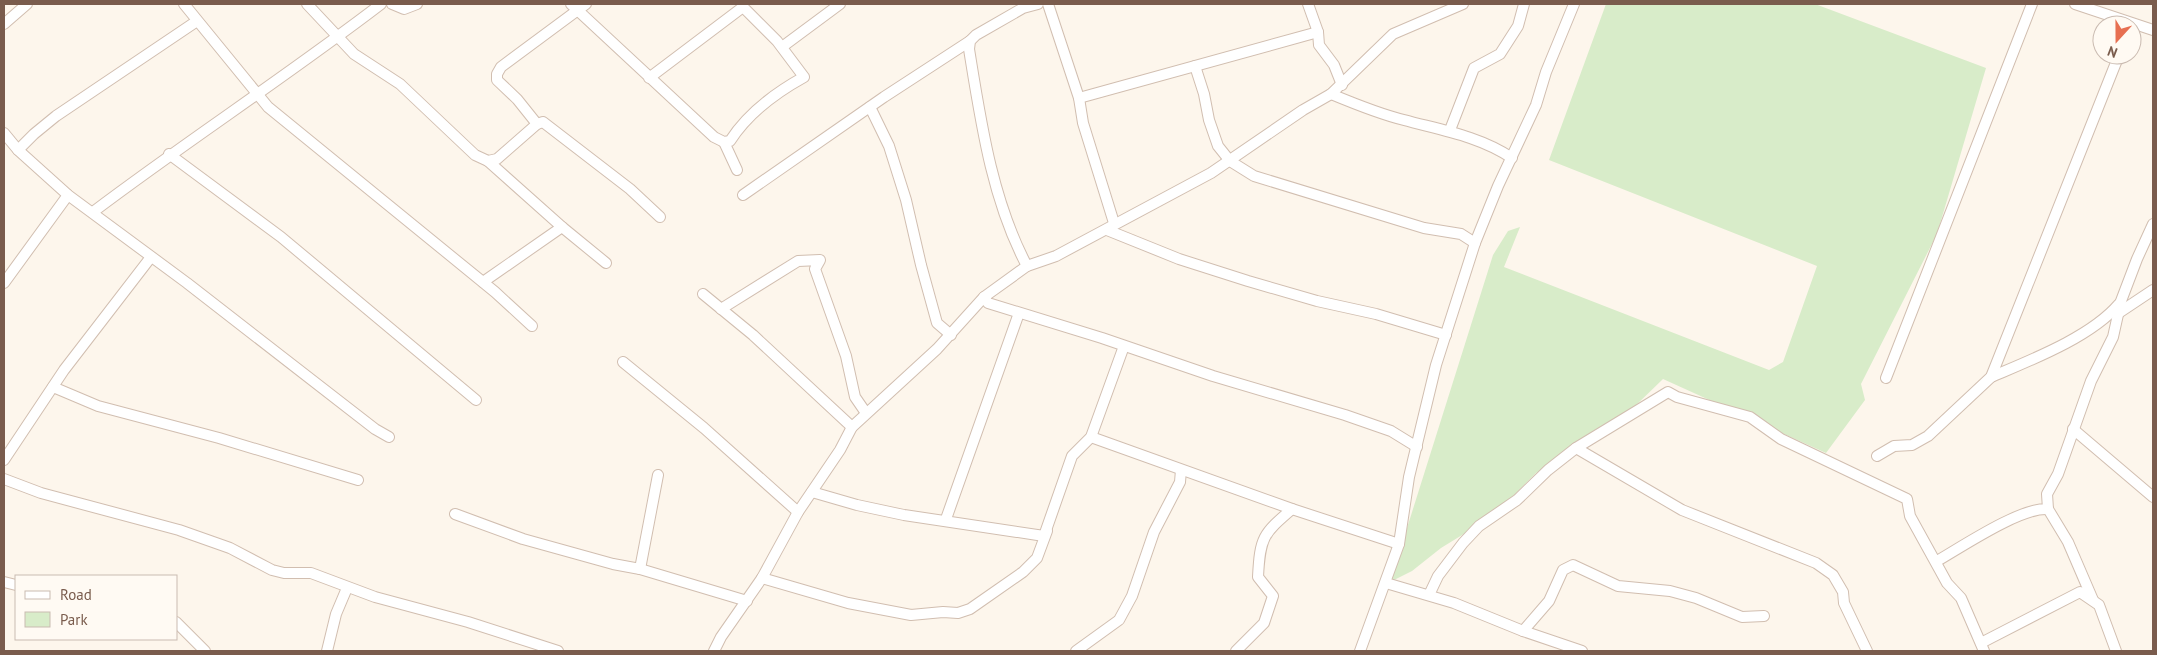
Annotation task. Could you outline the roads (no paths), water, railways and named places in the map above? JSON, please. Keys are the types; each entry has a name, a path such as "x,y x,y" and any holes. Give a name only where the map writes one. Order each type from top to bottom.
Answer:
{"street":[{"path":"4,24 27,4"},
{"path":"184,4 268,107 483,282 532,326"},
{"path":"307,4 337,38 368,65 400,84 474,155 488,161 562,227 606,263"},
{"path":"93,212 169,154 337,38 380,4"},
{"path":"392,4 404,9 417,4"},
{"path":"782,47 840,4"},
{"path":"743,195 870,107 970,41 976,35 1023,8 1038,4"},
{"path":"1048,4 1079,98 1111,227"},
{"path":"1308,4 1318,32 1319,45 1334,65 1342,85"},
{"path":"714,651 762,578 798,512 852,427 951,335 984,297 1027,266 1056,256 1166,199 1230,161 1303,110 1331,94 1393,34 1463,4"},
{"path":"1450,130 1460,99 1474,68 1500,54 1518,26 1524,4"},
{"path":"1360,651 1399,544 1409,477 1434,374 1475,243 1536,105 1546,72 1574,4"},
{"path":"1886,378 2032,4"},
{"path":"2075,4 2106,15"},
{"path":"537,124 517,99 497,80 497,74 501,67 578,6 649,78 714,137 724,142 730,141 736,131 775,93 804,77 782,47 742,5 649,78"},
{"path":"18,150 56,116 197,21"},
{"path":"1079,98 1243,51 1318,32"},
{"path":"970,41 969,50 980,116 1002,208 1015,243 1027,266"},
{"path":"1992,377 2115,65"},
{"path":"1195,66 1218,146 1230,161 1254,176 1424,228 1461,234 1475,243"},
{"path":"1331,94 1403,120 1450,130 1498,149 1512,158"},
{"path":"870,107 889,146 906,200 937,323 951,335"},
{"path":"488,161 497,159 537,124 543,122 630,188 660,217"},
{"path":"4,133 18,150 68,195 93,212 375,429 389,437"},
{"path":"724,142 738,170"},
{"path":"169,154 281,237 476,400"},
{"path":"4,283 68,195"},
{"path":"2093,600 2068,542 2048,509 2046,494 2058,474 2090,381 2112,337 2117,314 2136,259 2153,224"},
{"path":"483,282 562,227"},
{"path":"1111,227 1179,259 1248,282 1317,301 1376,314 1446,335"},
{"path":"4,460 52,387 151,257"},
{"path":"721,309 798,261 820,260 815,269 846,356 855,397 866,413"},
{"path":"2117,314 2153,290"},
{"path":"703,294 753,335 852,427"},
{"path":"984,297 988,303 1373,424 1391,431 1417,447"},
{"path":"1877,456 1894,446 1912,445 1928,436 1992,377 2052,350 2110,315 2121,302"},
{"path":"946,519 1019,313"},
{"path":"762,578 848,603 911,615 943,612 958,613 970,609 1023,572 1037,558 1072,456 1090,437 1124,346"},
{"path":"623,362 704,428 798,512"},
{"path":"52,387 98,406 202,433 358,480"},
{"path":"1429,595 1438,576 1463,543 1480,526 1516,500 1548,470 1576,448 1668,392 1750,417 1781,439 1907,499 1910,516 1947,583 1961,598 1982,647 2080,592 2099,605 2116,651"},
{"path":"2073,429 2153,497"},
{"path":"1090,437 1292,509 1399,544"},
{"path":"1576,448 1682,510 1780,547 1822,567 1833,575 1835,582 1843,592 1844,602 1867,651"},
{"path":"1076,651 1119,620 1132,596 1154,532 1180,482 1181,470"},
{"path":"640,569 658,475"},
{"path":"4,479 41,493 179,530 230,548 272,570 284,573 311,573 347,588 468,622 536,648 558,651"},
{"path":"812,492 857,505 904,514 946,519 1044,536 1048,528"},
{"path":"1936,561 2011,519 2039,508 2048,509"},
{"path":"1236,651 1264,623 1273,596 1258,577 1259,557 1265,532 1292,509"},
{"path":"455,514 523,539 613,564 640,569 747,601"},
{"path":"1523,631 1549,601 1563,570 1573,565 1618,586 1670,591 1696,598 1742,617 1764,616"},
{"path":"1386,583 1429,595 1582,651"},
{"path":"327,651 336,614 347,588"},
{"path":"178,624 205,651"}]}
